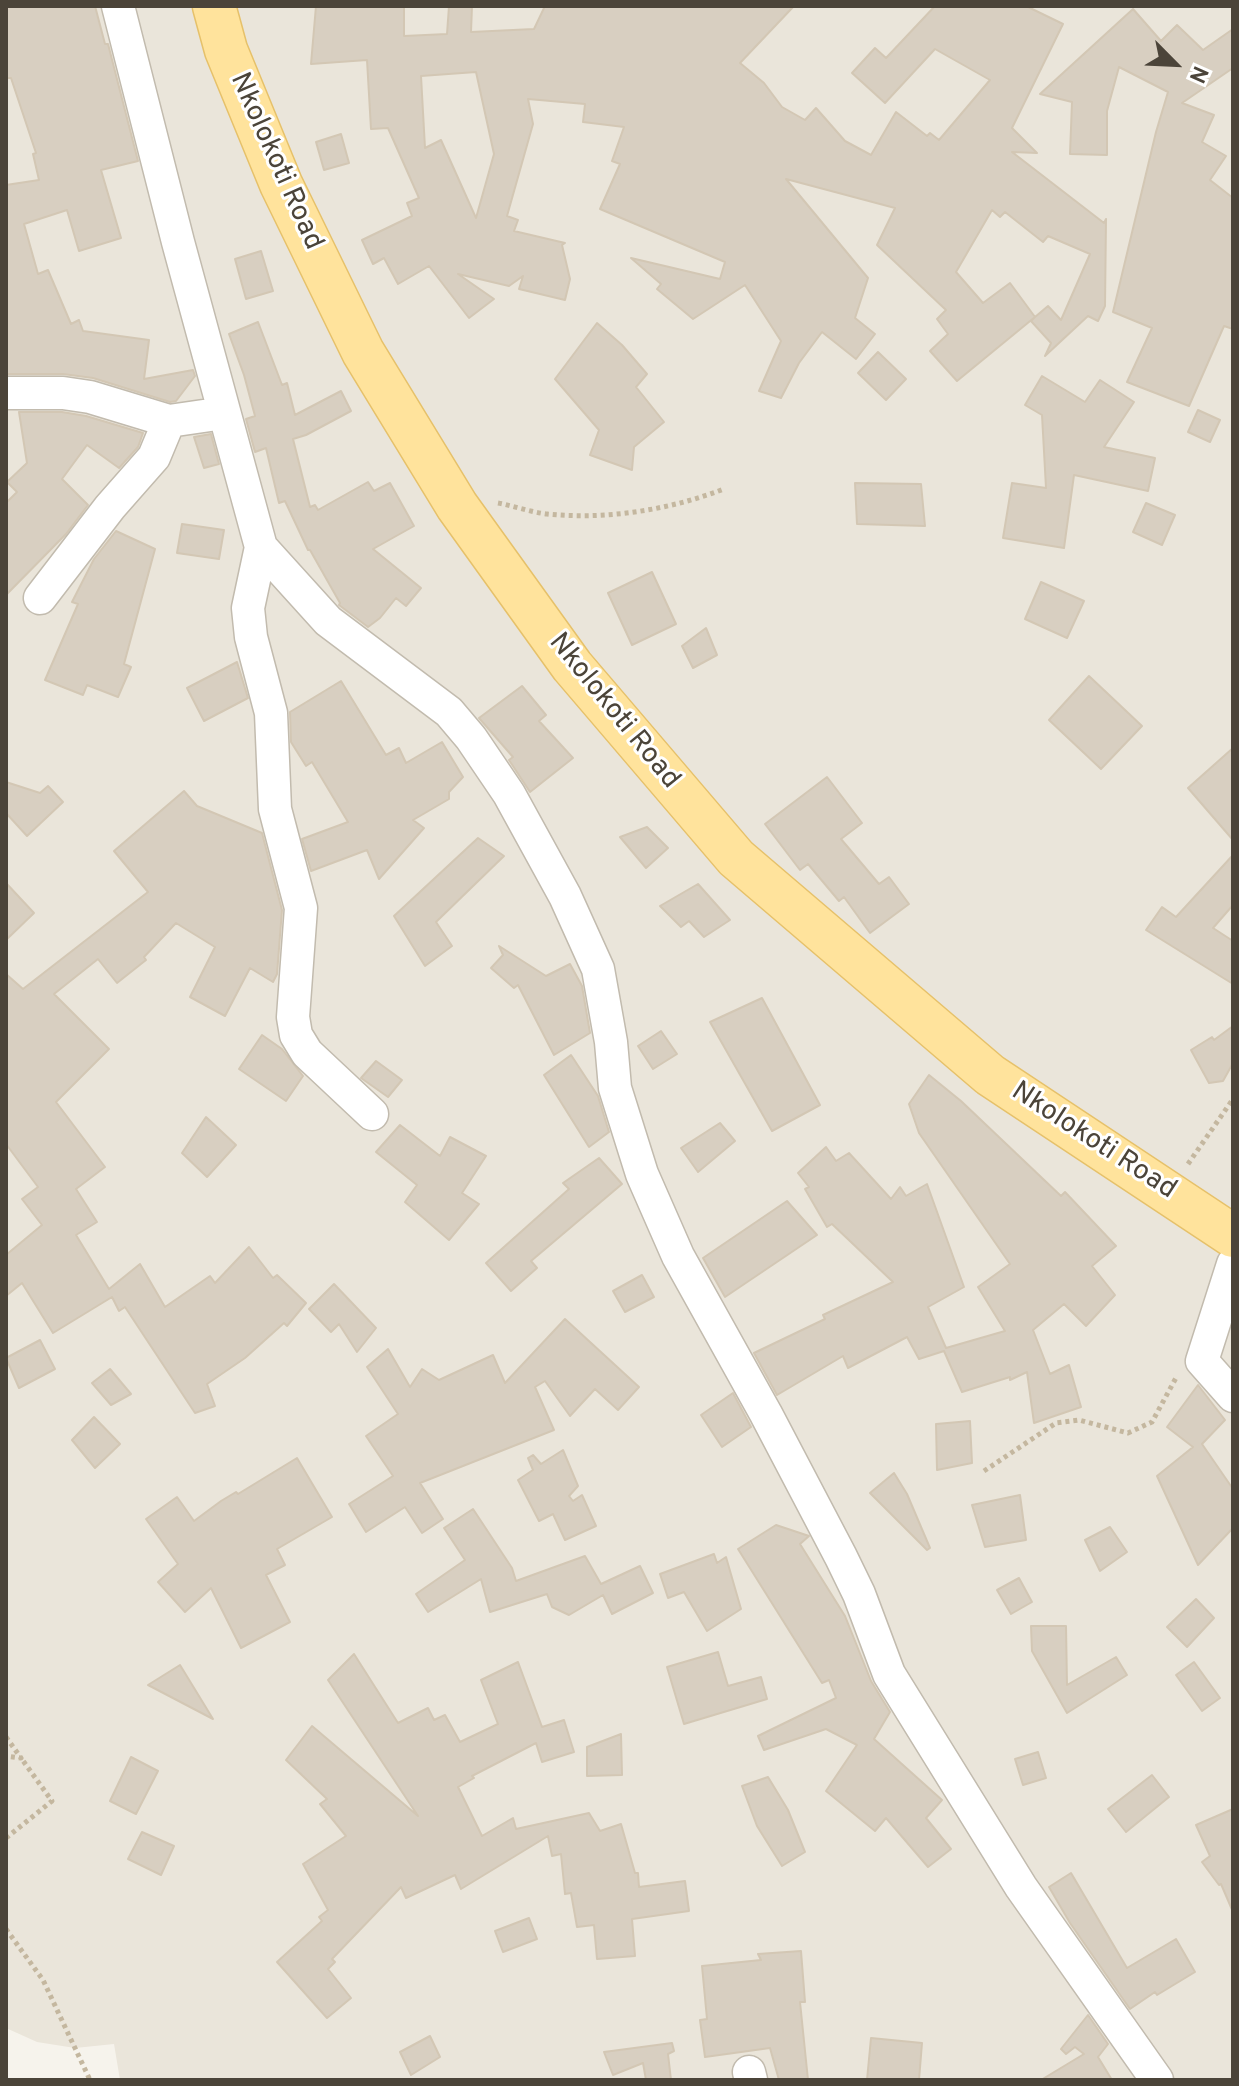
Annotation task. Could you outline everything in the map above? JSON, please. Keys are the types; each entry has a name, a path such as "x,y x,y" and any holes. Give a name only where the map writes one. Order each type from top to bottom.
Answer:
{"main road":[{"name":"Nkolokoti Road","path":"214,6 226,50 288,198 363,352 457,506 572,666 736,858 990,1075 1233,1236"}],"street":[{"path":"118,6 261,547 328,621 449,712 471,738 509,794 565,896 598,969 611,1042 615,1088 642,1174 678,1256 841,1557 859,1594 889,1674 1021,1887 1157,2080"},
{"path":"6,393 63,393 90,397 169,421 224,413"},
{"path":"40,598 110,507 154,457 169,421"},
{"path":"261,547 248,608 251,637 271,713 275,809 301,908 293,1017 296,1035 307,1053 372,1114"},
{"path":"1233,1264 1202,1361 1233,1396"}],"path":[{"path":"457,506 498,503 545,513 595,515 690,502 724,489"},
{"path":"1169,1192 1233,1099"},
{"path":"984,1471 1056,1423 1079,1420 1128,1433 1152,1422 1176,1377 1202,1361"},
{"path":"6,1737 52,1801 6,1838"},
{"path":"6,1756 21,1758"},
{"path":"6,1929 43,1980 90,2080"}],"shaded area":[{"path":"6,6 1233,6 1233,2080 120,2080 114,2044 75,2048 37,2042 6,2028"}],"building":[{"path":"6,6 95,6 138,161 101,170 121,238 79,251 67,210 24,224 38,274 48,270 71,324 79,320 83,331 149,340 144,379 193,370 195,376 176,401 170,402 93,378 63,374 6,374 6,185 39,180 33,154 36,153 11,78 6,78"},
{"path":"316,6 404,6 404,36 447,34 449,6 472,6 471,32 534,29 545,6 794,6 740,63 764,83 782,107 805,120 816,108 845,141 871,155 896,112 927,136 930,133 939,140 990,80 935,49 885,103 852,73 875,48 886,58 935,6 1026,6 1063,24 1012,128 1037,153 1012,152 1104,223 1106,219 1105,306 1098,321 1088,316 1045,356 1051,343 1031,321 1035,317 957,381 930,351 948,334 937,319 946,310 877,245 895,208 786,179 868,278 855,318 875,334 856,359 822,332 799,363 781,398 759,391 781,341 745,285 693,319 657,289 661,284 631,258 720,279 725,262 600,209 620,164 612,161 624,127 583,122 585,104 528,99 533,124 507,216 518,220 514,231 565,243 562,245 570,279 565,300 519,289 523,276 509,286 458,274 494,299 469,318 429,266 398,284 384,258 373,264 362,240 412,216 407,203 419,198 388,128 371,129 367,60 311,64","holes":["476,72 494,154 476,218 441,140 425,148 421,76","992,210 1000,217 1005,212 1043,242 1048,236 1090,254 1061,320 1048,306 1035,317 1010,283 983,303 956,272"]},
{"path":"1133,9 1161,41 1177,25 1203,50 1233,29 1233,68 1182,103 1214,115 1202,142 1226,156 1210,180 1233,198 1233,329 1224,326 1189,406 1127,382 1152,328 1113,312 1168,92 1119,67 1107,111 1107,155 1070,154 1072,102 1040,94"},
{"path":"341,134 349,163 324,170 316,142"},
{"path":"261,251 273,291 246,299 235,259"},
{"path":"258,322 282,385 287,383 295,415 341,391 351,411 293,439 310,507 315,505 318,510 368,482 374,491 390,483 414,526 373,549 421,588 406,606 396,598 368,627 339,605 285,501 279,503 266,448 255,452 246,419 255,416 229,334"},
{"path":"597,323 622,345 647,374 636,387 664,422 634,447 632,470 590,455 599,430 555,379"},
{"path":"878,352 906,379 886,400 858,373"},
{"path":"1042,376 1085,402 1100,380 1134,402 1104,447 1155,458 1148,491 1074,475 1064,548 1003,538 1012,483 1046,488 1042,415 1025,405"},
{"path":"1198,410 1220,420 1210,442 1188,432"},
{"path":"19,412 62,412 86,416 143,433 138,447 119,468 87,445 62,479 88,505 66,534 6,595 6,503 17,492 7,482 27,463"},
{"path":"211,434 219,464 204,468 194,437"},
{"path":"855,483 921,484 925,526 857,524"},
{"path":"1146,503 1175,515 1162,545 1133,532"},
{"path":"182,524 224,530 219,559 177,553"},
{"path":"116,531 155,549 124,664 131,667 118,697 87,685 83,695 45,680 78,604 72,602 94,559"},
{"path":"652,572 676,624 632,645 608,593"},
{"path":"1041,582 1084,601 1067,638 1025,619"},
{"path":"706,628 717,655 693,668 682,646"},
{"path":"237,662 248,698 204,721 187,688"},
{"path":"1089,676 1142,726 1101,769 1049,720"},
{"path":"341,681 386,755 399,748 406,763 442,742 463,777 449,792 449,799 413,820 424,828 379,879 367,850 311,871 302,839 348,822 312,762 306,766 291,742 290,712"},
{"path":"522,686 546,715 539,721 573,758 530,792 509,760 513,757 479,718"},
{"path":"1233,748 1233,840 1188,788"},
{"path":"827,777 862,823 841,839 879,884 889,877 909,904 870,933 844,897 839,901 808,864 800,870 765,824"},
{"path":"6,782 40,793 48,786 63,802 27,836 6,813"},
{"path":"184,791 197,806 262,833 282,910 277,974 273,982 250,968 225,1016 190,997 215,947 176,923 144,957 146,960 117,983 98,959 54,994 109,1049 56,1102 105,1167 76,1189 97,1222 76,1235 109,1289 140,1264 165,1307 210,1276 215,1283 249,1247 273,1278 277,1275 306,1303 287,1326 284,1323 245,1358 207,1384 215,1406 195,1413 125,1307 119,1311 112,1297 53,1333 22,1283 6,1296 6,1255 42,1225 22,1199 38,1187 6,1144 6,974 23,989 148,892 114,851"},
{"path":"647,827 668,848 646,868 620,837"},
{"path":"478,838 504,856 436,922 452,946 425,966 394,916"},
{"path":"1233,855 1233,905 1213,928 1233,941 1233,984 1146,930 1162,907 1176,917"},
{"path":"6,883 34,913 6,940"},
{"path":"698,884 730,920 704,937 689,921 681,927 660,906"},
{"path":"499,946 546,976 570,964 582,986 590,1033 554,1055 518,985 514,988 491,968 503,955"},
{"path":"762,998 820,1105 772,1131 710,1022"},
{"path":"1233,1026 1233,1063 1223,1081 1209,1083 1191,1050 1212,1037 1214,1040"},
{"path":"661,1031 677,1054 653,1069 638,1046"},
{"path":"262,1035 282,1049 303,1076 286,1101 239,1069"},
{"path":"571,1055 598,1096 609,1132 589,1147 544,1075"},
{"path":"376,1061 402,1080 388,1097 361,1078"},
{"path":"929,1075 961,1101 1061,1196 1065,1192 1116,1246 1092,1266 1115,1295 1086,1326 1064,1304 1033,1330 1050,1374 1069,1365 1081,1407 1034,1423 1027,1372 1010,1380 1010,1377 962,1392 944,1351 919,1359 907,1337 848,1368 843,1356 777,1395 754,1353 825,1319 823,1315 893,1282 832,1224 827,1227 805,1189 809,1187 798,1173 826,1147 836,1161 849,1153 891,1199 900,1187 906,1196 927,1184 964,1287 928,1307 946,1348 1005,1331 978,1287 1010,1264 919,1133 909,1104"},
{"path":"206,1117 236,1145 207,1177 182,1153"},
{"path":"720,1123 735,1141 698,1172 681,1148"},
{"path":"400,1125 440,1156 450,1137 486,1156 462,1193 479,1204 449,1240 405,1202 417,1185 376,1152"},
{"path":"599,1158 622,1184 531,1261 537,1268 511,1291 486,1263 569,1189 563,1183"},
{"path":"787,1201 817,1235 725,1297 703,1258"},
{"path":"642,1275 654,1297 625,1312 613,1291"},
{"path":"334,1284 376,1328 357,1352 339,1324 331,1332 309,1309"},
{"path":"565,1319 639,1387 618,1410 595,1389 570,1416 545,1381 535,1387 554,1430 420,1483 443,1519 422,1533 405,1507 366,1532 349,1504 393,1476 366,1436 398,1414 367,1367 388,1349 410,1387 422,1369 439,1380 493,1355 505,1383"},
{"path":"40,1340 55,1369 19,1388 6,1358"},
{"path":"110,1369 131,1394 111,1405 92,1383"},
{"path":"1198,1385 1225,1420 1202,1444 1233,1489 1233,1528 1198,1565 1157,1476 1193,1447 1167,1427"},
{"path":"733,1393 751,1427 722,1447 701,1415"},
{"path":"94,1417 120,1444 95,1468 72,1440"},
{"path":"970,1421 972,1463 937,1470 936,1424"},
{"path":"563,1450 578,1486 569,1496 573,1501 582,1495 596,1526 565,1540 553,1514 539,1521 518,1480 533,1470 528,1458 533,1455 541,1464"},
{"path":"297,1458 332,1517 277,1549 285,1565 266,1575 290,1622 241,1648 211,1588 185,1612 158,1582 178,1564 146,1519 177,1497 194,1521 221,1501"},
{"path":"894,1473 907,1494 930,1548 927,1550 870,1493"},
{"path":"1020,1495 1026,1540 985,1547 972,1505"},
{"path":"473,1509 512,1568 516,1581 585,1556 601,1584 640,1566 653,1593 612,1614 603,1595 569,1615 552,1607 547,1594 490,1612 481,1579 428,1612 416,1594 465,1560 444,1528"},
{"path":"776,1525 809,1536 800,1544 845,1616 871,1681 890,1712 874,1739 942,1800 926,1818 951,1849 928,1867 886,1818 875,1831 826,1791 857,1745 826,1729 764,1750 758,1736 836,1698 829,1680 822,1683 738,1549"},
{"path":"1110,1527 1127,1552 1100,1571 1085,1540"},
{"path":"714,1554 717,1563 726,1557 741,1609 707,1631 684,1592 668,1598 660,1574"},
{"path":"1019,1578 1032,1602 1011,1614 997,1590"},
{"path":"1196,1599 1214,1618 1187,1647 1167,1627"},
{"path":"1031,1626 1066,1626 1067,1685 1116,1657 1127,1675 1067,1713 1032,1651"},
{"path":"718,1652 728,1686 761,1677 767,1699 684,1724 667,1667"},
{"path":"354,1654 398,1723 428,1708 434,1720 445,1715 460,1742 498,1724 481,1680 518,1662 542,1727 564,1720 574,1752 542,1762 536,1743 472,1776 474,1778 458,1787 482,1836 513,1818 516,1829 589,1813 600,1831 621,1824 635,1873 638,1873 639,1887 685,1881 689,1911 632,1919 635,1956 597,1959 594,1925 577,1927 571,1893 565,1894 561,1854 552,1856 548,1836 461,1889 455,1875 406,1898 401,1887 332,1959 335,1962 328,1969 351,1998 327,2018 277,1962 322,1921 319,1917 328,1910 303,1864 346,1836 320,1804 327,1799 286,1760 312,1726 418,1816 328,1680"},
{"path":"1194,1662 1220,1698 1202,1711 1176,1675"},
{"path":"180,1665 213,1719 148,1685"},
{"path":"621,1734 622,1775 587,1776 587,1747"},
{"path":"1038,1752 1046,1778 1023,1785 1015,1759"},
{"path":"131,1757 158,1771 136,1814 110,1801"},
{"path":"1152,1775 1169,1797 1126,1832 1108,1809"},
{"path":"768,1777 788,1810 805,1852 782,1866 757,1826 742,1786"},
{"path":"1233,1809 1233,1912 1221,1884 1202,1862 1210,1856 1196,1825"},
{"path":"142,1832 174,1846 161,1875 128,1859"},
{"path":"1071,1873 1127,1968 1176,1939 1195,1972 1157,1995 1155,1992 1130,2009 1070,1923 1049,1887"},
{"path":"529,1918 537,1939 503,1952 495,1931"},
{"path":"801,1951 805,2002 800,2002 808,2080 779,2080 770,2048 705,2057 700,2020 707,2019 702,1966 761,1960 758,1954"},
{"path":"1088,2015 1108,2044 1098,2057 1112,2080 1041,2080 1084,2054 1075,2047 1066,2054 1061,2049"},
{"path":"430,2036 440,2057 411,2075 400,2052"},
{"path":"871,2038 922,2043 919,2080 867,2080"},
{"path":"672,2043 674,2051 668,2054 671,2080 646,2080 643,2063 613,2075 604,2052"}]}
